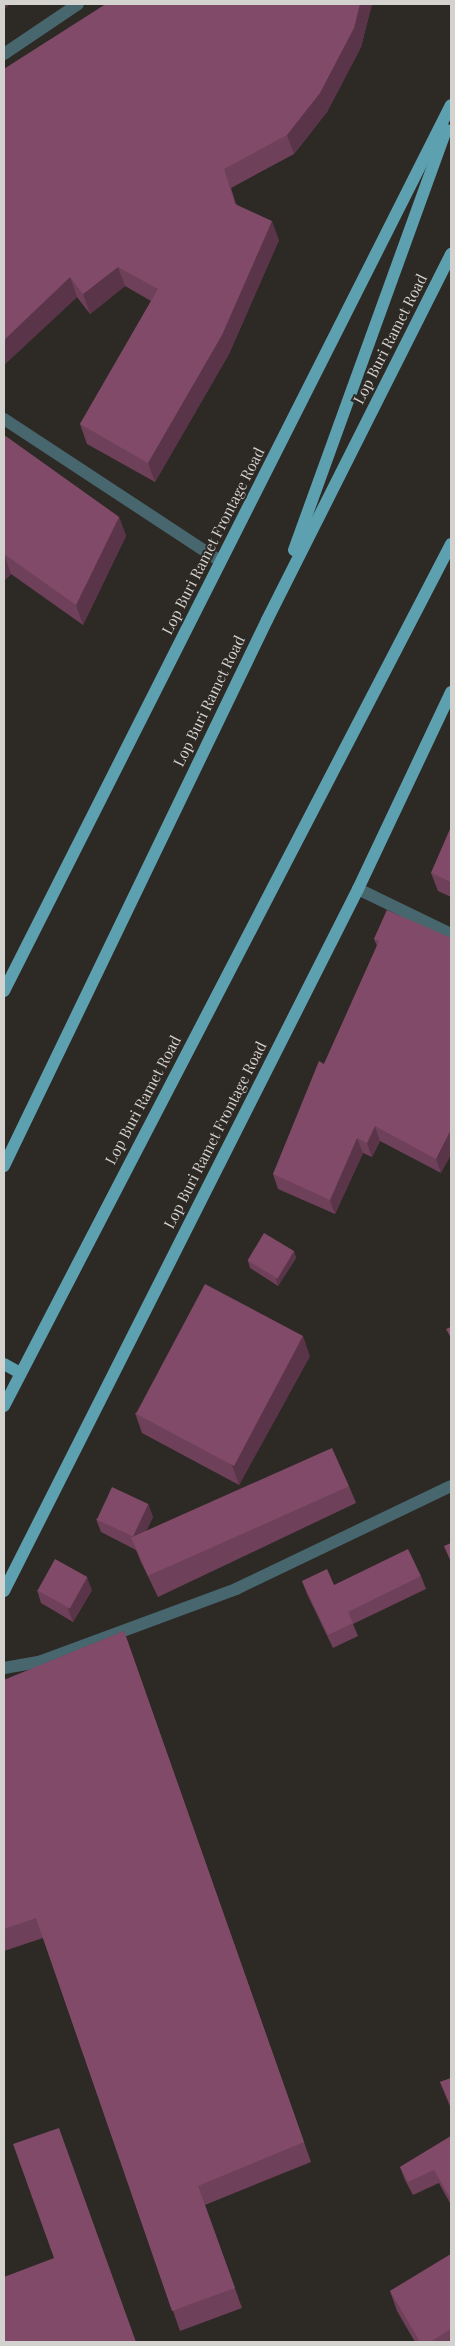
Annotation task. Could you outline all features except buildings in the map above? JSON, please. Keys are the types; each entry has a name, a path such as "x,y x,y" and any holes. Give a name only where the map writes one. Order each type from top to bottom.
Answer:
{"main road":[{"name":"Lop Buri Ramet Frontage Road","path":"4,992 451,105"},
{"path":"266,620 338,435 451,116"},
{"name":"Lop Buri Ramet Road","path":"4,1166 266,620 451,254"},
{"name":"Lop Buri Ramet Road","path":"4,1406 451,544"},
{"name":"Lop Buri Ramet Frontage Road","path":"4,1591 358,889 450,700"},
{"path":"4,1364 20,1373"}],"street":[{"path":"4,54 78,4"},
{"path":"4,419 220,561"},
{"path":"358,889 451,934"},
{"path":"4,1668 39,1662 236,1589 451,1486"}]}
